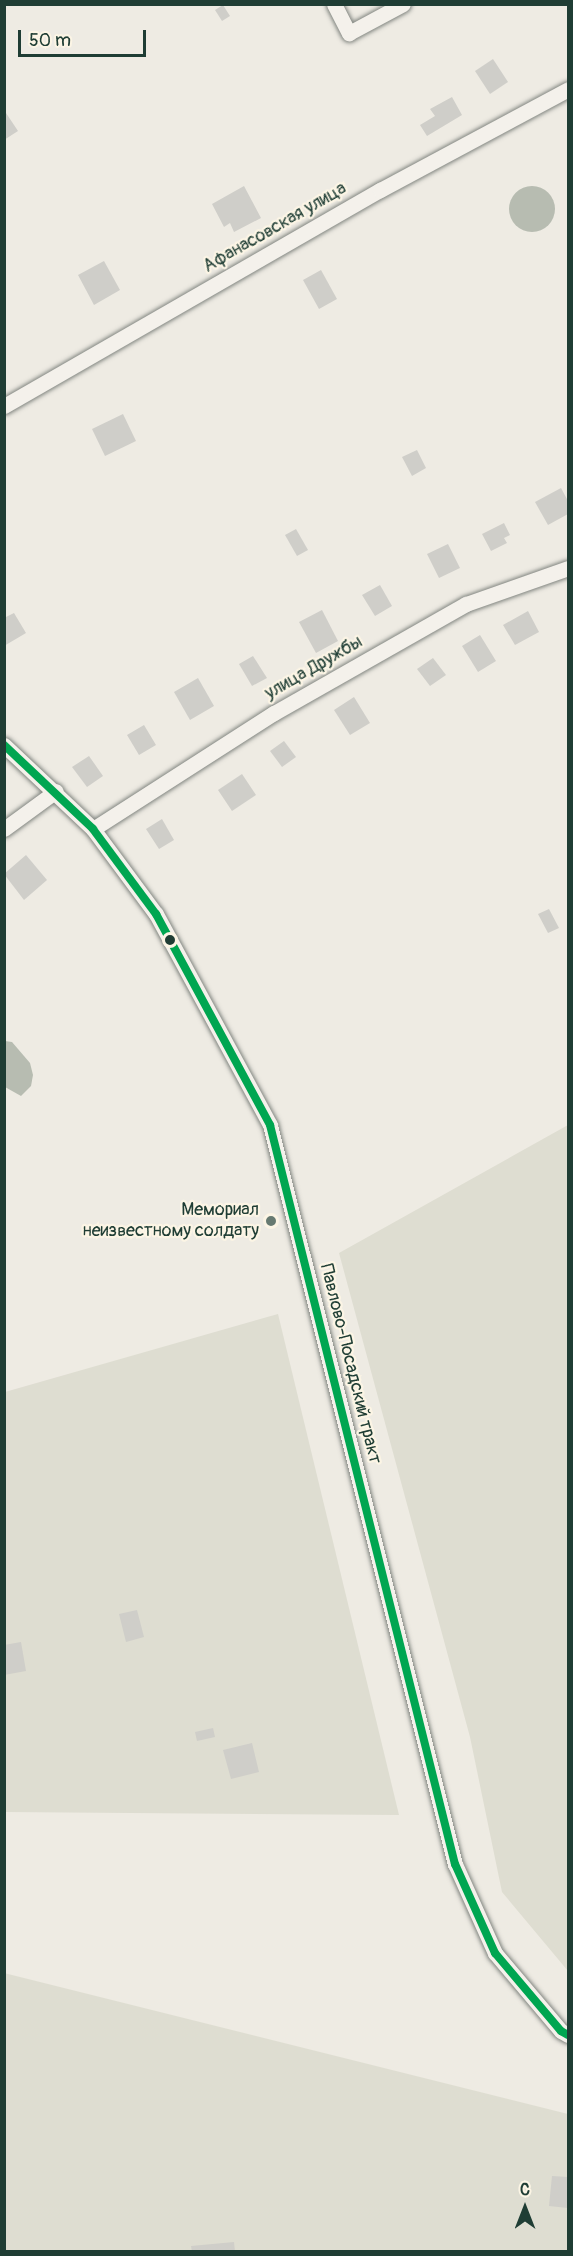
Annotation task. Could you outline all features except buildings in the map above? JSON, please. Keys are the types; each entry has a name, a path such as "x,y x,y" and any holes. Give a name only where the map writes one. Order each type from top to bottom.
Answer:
{"street":[{"path":"334,4 349,33 403,4"},
{"name":"Афанасовская улица","path":"4,406 380,190 568,89"},
{"name":"улица Дружбы","path":"93,829 274,713 466,604 568,568"},
{"name":"Павлово-Посадский тракт","path":"4,745 56,791 93,829 156,914 270,1125 455,1864 495,1953 561,2031 568,2035"},
{"path":"4,829 56,791"}],"shaded area":[{"path":"532,186 548,193 555,209 548,225 532,232 516,225 509,209 516,193"},
{"path":"5,1041 12,1042 30,1063 33,1075 31,1086 21,1096 5,1087"},
{"path":"568,1125 568,1971 502,1892 470,1737 339,1253"},
{"path":"278,1314 399,1815 5,1812 5,1392"},
{"path":"4,1973 568,2114 568,2251 5,2251"}],"transit line":[{"path":"4,745 93,829 156,914 270,1125 455,1864 495,1953 561,2031 568,2035"}],"place":[{"name":"Мемориал неизвестному солдату","path":"271,1221"}]}
